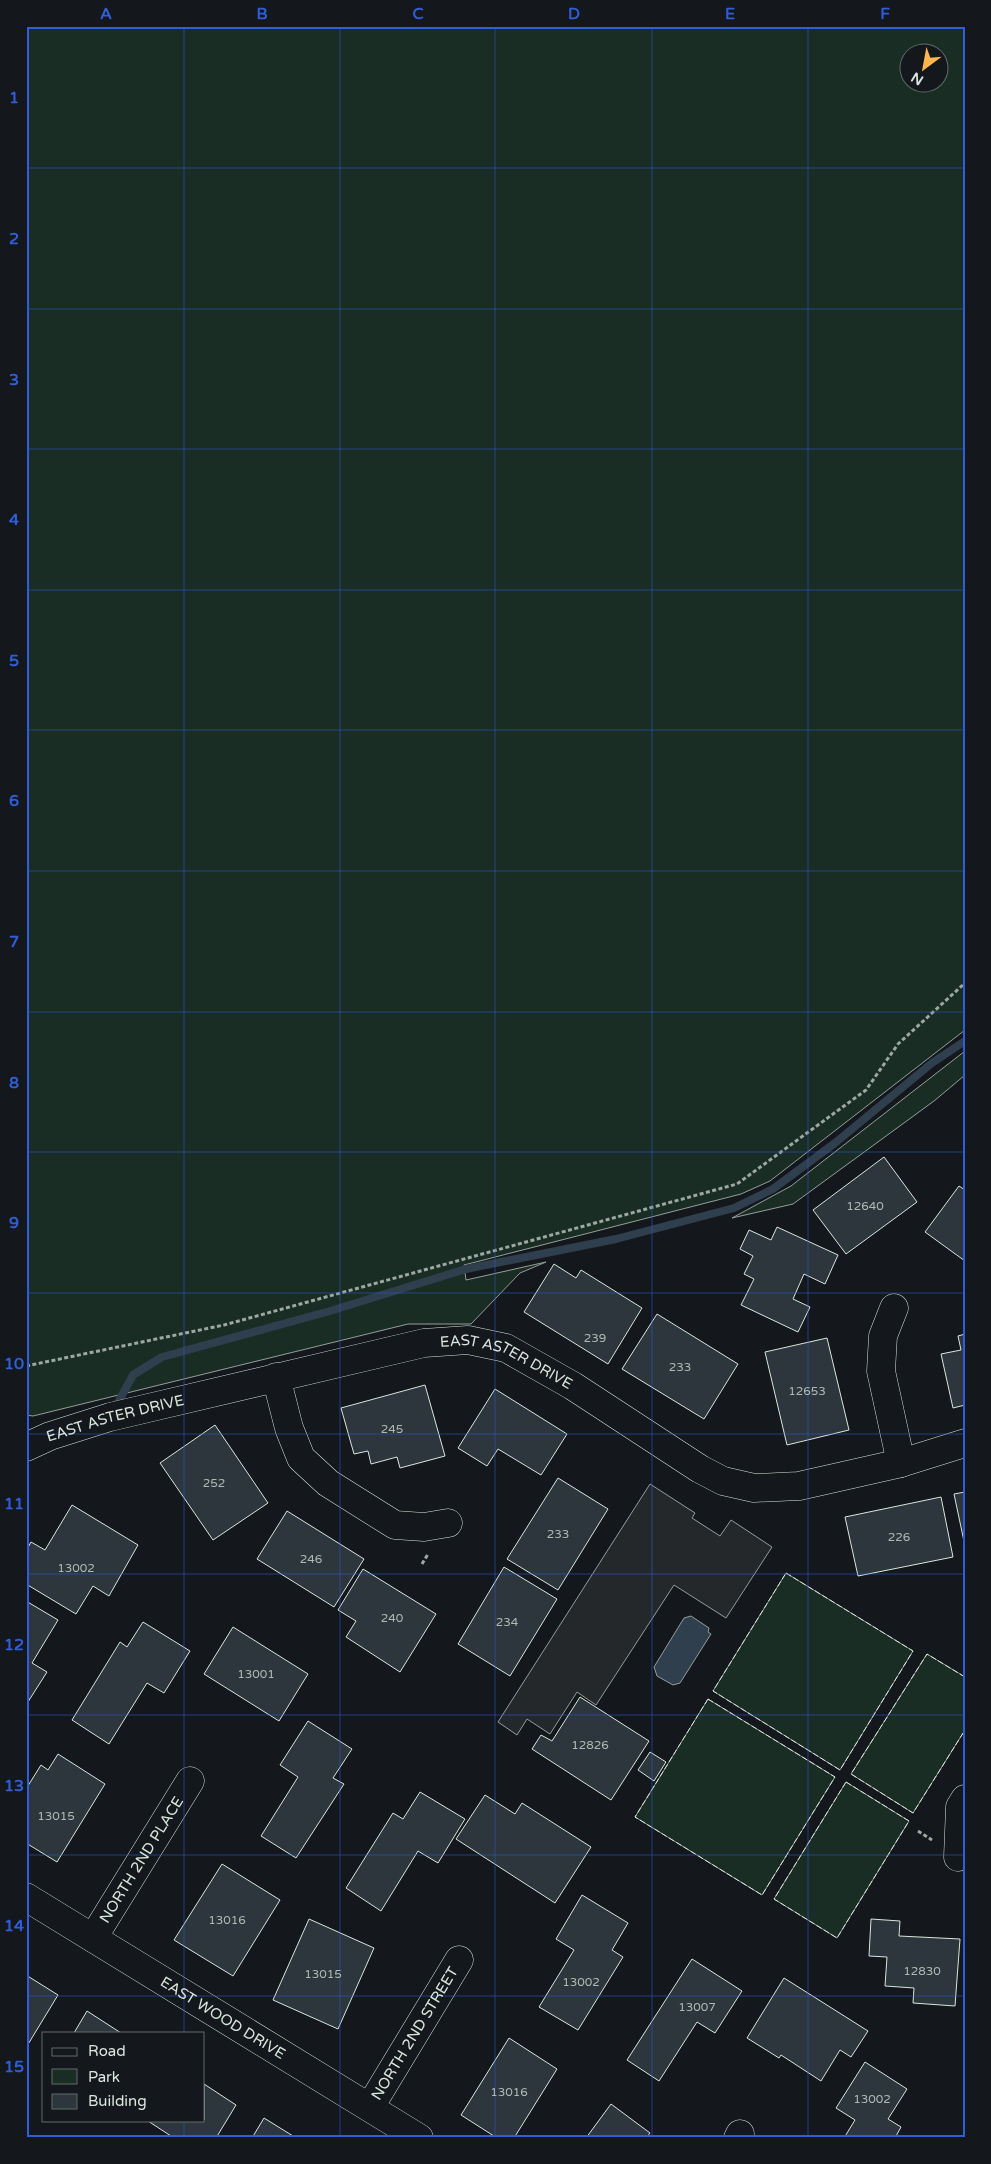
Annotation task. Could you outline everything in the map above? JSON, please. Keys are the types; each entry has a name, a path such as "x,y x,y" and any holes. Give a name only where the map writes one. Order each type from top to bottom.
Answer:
{"street":[{"path":"894,1308 883,1336 881,1371 901,1463"},
{"name":"EAST ASTER DRIVE","path":"26,1447 50,1436 110,1417 424,1343 468,1340 506,1348 573,1386 700,1469 723,1481 754,1488 799,1486 901,1463 965,1443"},
{"path":"276,1377 289,1428 302,1458 328,1483 395,1525 424,1527 448,1523"},
{"name":"NORTH 2ND PLACE","path":"93,1938 190,1782"},
{"path":"958,1857 960,1807 965,1799"},
{"name":"EAST WOOD DRIVE","path":"26,1897 420,2138"},
{"name":"NORTH 2ND STREET","path":"370,2107 459,1960"}],"path":[{"path":"26,1366 224,1325 737,1184 866,1090 898,1044 965,983"}],"green space":[{"path":"26,26 965,26 965,1030 770,1181 741,1194 464,1265 466,1280 546,1262 520,1273 471,1324 408,1324 33,1416 26,1415"},
{"path":"965,1051 965,1075 934,1101 793,1204 732,1218 791,1186"},
{"path":"786,1573 913,1651 840,1770 713,1691"},
{"path":"927,1654 965,1677 965,1730 913,1813 851,1774"},
{"path":"708,1699 835,1777 762,1895 635,1817"},
{"path":"846,1782 909,1821 837,1938 774,1899"}],"shaded area":[{"path":"650,1484 695,1513 692,1518 720,1536 731,1520 772,1547 726,1618 674,1585 596,1705 577,1692 550,1734 527,1719 517,1735 498,1722"}],"water":[{"path":"691,1616 709,1628 708,1632 711,1634 680,1683 673,1685 657,1676 654,1667 684,1618"}],"building":[{"path":"884,1157 917,1202 846,1254 813,1210"},
{"path":"959,1186 965,1190 965,1261 925,1232"},
{"path":"777,1227 838,1255 825,1284 804,1274 793,1299 810,1307 798,1332 741,1305 754,1279 744,1274 753,1256 740,1249 749,1230 771,1240"},
{"path":"554,1264 576,1278 581,1270 642,1308 608,1364 524,1312"},
{"path":"657,1314 738,1364 704,1419 622,1369"},
{"path":"965,1334 965,1405 953,1408 941,1354 961,1350 958,1336"},
{"path":"827,1338 849,1430 787,1445 765,1352"},
{"path":"425,1385 445,1456 400,1468 397,1457 371,1464 368,1451 354,1454 341,1408"},
{"path":"495,1389 567,1434 541,1475 498,1449 487,1466 458,1448"},
{"path":"215,1425 268,1503 213,1540 160,1463"},
{"path":"558,1478 608,1509 558,1590 507,1559"},
{"path":"965,1492 965,1546 954,1494"},
{"path":"941,1497 953,1557 858,1576 845,1517"},
{"path":"72,1505 138,1545 109,1596 93,1586 76,1614 26,1584 26,1551 31,1542 45,1550"},
{"path":"287,1511 364,1559 334,1607 257,1559"},
{"path":"504,1567 557,1599 510,1676 458,1644"},
{"path":"363,1569 436,1614 400,1672 346,1637 356,1621 338,1610"},
{"path":"26,1601 58,1620 32,1663 47,1672 26,1705"},
{"path":"143,1622 190,1651 164,1693 147,1683 109,1744 72,1720 120,1642 127,1647"},
{"path":"233,1627 308,1674 279,1721 204,1674"},
{"path":"580,1697 649,1741 611,1800 532,1749 541,1735 552,1741"},
{"path":"308,1721 352,1749 333,1778 344,1784 296,1858 261,1836 298,1777 280,1765"},
{"path":"650,1752 666,1762 654,1781 638,1770"},
{"path":"58,1754 105,1784 57,1862 26,1843 26,1789 41,1765 48,1770"},
{"path":"420,1792 465,1819 438,1863 418,1851 381,1911 346,1888 393,1813 403,1819"},
{"path":"485,1795 515,1814 522,1803 591,1847 555,1903 456,1839"},
{"path":"222,1864 280,1900 233,1976 174,1940"},
{"path":"582,1895 628,1923 612,1950 623,1957 578,2030 539,2007 574,1950 556,1939"},
{"path":"309,1919 374,1948 338,2029 273,2000"},
{"path":"871,1919 900,1921 899,1936 960,1939 955,2006 913,2003 914,1988 885,1986 887,1957 869,1956"},
{"path":"692,1959 742,1991 715,2033 697,2022 659,2081 627,2060"},
{"path":"26,1975 58,1995 27,2046 26,2046"},
{"path":"784,1978 868,2031 851,2057 840,2050 821,2081 781,2055 779,2058 747,2038"},
{"path":"87,2011 119,2032 75,2032"},
{"path":"509,2038 557,2069 514,2138 497,2138 461,2115"},
{"path":"865,2062 907,2089 888,2119 901,2127 895,2138 844,2138 855,2120 836,2108"},
{"path":"205,2085 236,2105 216,2138 174,2138 150,2122 205,2122"},
{"path":"611,2104 650,2133 646,2138 586,2138"},
{"path":"264,2118 293,2136 292,2138 252,2138"}],"waterway":[{"path":"114,1410 133,1375 162,1357 330,1311 466,1269 616,1239 734,1208 773,1189 835,1143 932,1063 965,1041"}],"fence":[{"path":"786,1573 913,1651 840,1770 713,1691 786,1573"},
{"path":"965,1677 927,1654 851,1774 913,1813 965,1730"},
{"path":"708,1699 835,1777 762,1895 635,1817 708,1699"},
{"path":"846,1782 909,1821 837,1938 774,1899 846,1782"}]}
